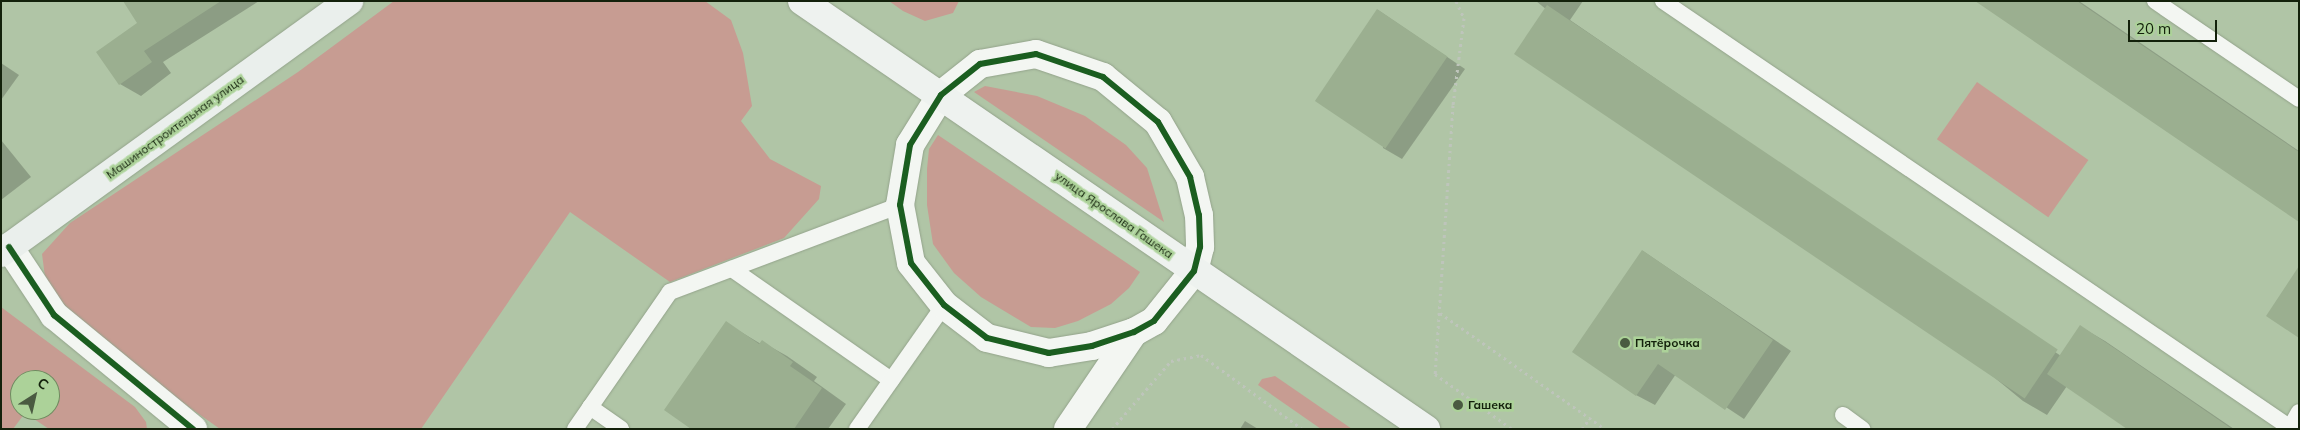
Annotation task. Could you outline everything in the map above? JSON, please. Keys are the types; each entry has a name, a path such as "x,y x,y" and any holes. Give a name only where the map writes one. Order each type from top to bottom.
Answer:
{"main road":[{"name":"Машиностроительная улица","path":"5,250 349,1"},
{"name":"улица Ярослава Гашека","path":"802,1 1426,429"}],"street":[{"path":"1036,54 1102,77 1158,122 1190,177 1199,215 1200,246 1194,271 1154,320 1134,332 1092,346 1049,353 987,338 944,304 910,263 900,205 910,145 941,95 980,64 1036,54"},
{"path":"5,250 54,315 193,429"},
{"path":"1068,429 1134,332"}],"lane":[{"path":"1664,1 2291,428 2299,412"},
{"path":"2155,1 2299,99"},
{"path":"574,429 670,292 900,205"},
{"path":"732,269 891,380"},
{"path":"857,429 944,304"},
{"path":"590,407 621,429"},
{"path":"1843,415 1862,429"}],"path":[{"path":"1456,1 1464,18 1454,105 1435,374 1512,429"},
{"path":"1440,313 1605,429"},
{"path":"1112,429 1171,361 1201,355 1302,429"},
{"path":"1582,429 1590,418"}],"shaded area":[{"path":"394,1 705,1 731,20 743,53 752,106 741,121 770,159 821,186 819,199 784,238 670,282 570,212 421,429 220,429 148,378 47,292 42,254 70,223 298,72"},
{"path":"889,1 959,1 953,13 925,21 903,11"},
{"path":"1977,82 2088,160 2048,217 1937,139"},
{"path":"985,86 1037,96 1085,116 1126,145 1147,168 1164,222 974,92"},
{"path":"938,135 1140,272 1129,288 1111,304 1078,321 1055,328 1031,327 981,297 954,273 933,244 927,205 927,169 929,149"},
{"path":"1,307 135,407 146,422 147,429 49,429 36,420 60,420 60,370 10,370 10,420 20,420 13,429 1,429"},
{"path":"1275,376 1352,429 1321,429 1258,385 1262,379"}],"building":[{"path":"123,1 221,1 144,51 152,62 119,85 96,52 137,23"},
{"path":"1975,1 2077,1 2299,152 2299,222"},
{"path":"1547,5 2058,349 2025,398 1514,54"},
{"path":"1377,9 1447,57 1385,149 1315,101"},
{"path":"1642,250 1773,340 1725,410 1658,364 1636,396 1572,352"},
{"path":"2299,266 2299,338 2266,316"},
{"path":"726,321 759,344 762,340 793,362 790,366 822,388 794,429 691,429 664,410"},
{"path":"2080,325 2232,429 2127,429 2047,374"}],"cycle path":[{"path":"1036,54 1103,77 1158,122 1190,177 1199,215 1200,247 1194,271 1154,321 1134,332 1092,346 1049,353 987,338 944,305 911,263 900,205 910,145 941,95 980,64 1036,54"},
{"path":"9,247 54,315 193,429"}],"place":[{"name":"Пятёрочка","path":"1625,343"},
{"name":"Гашека","path":"1458,405"}]}
